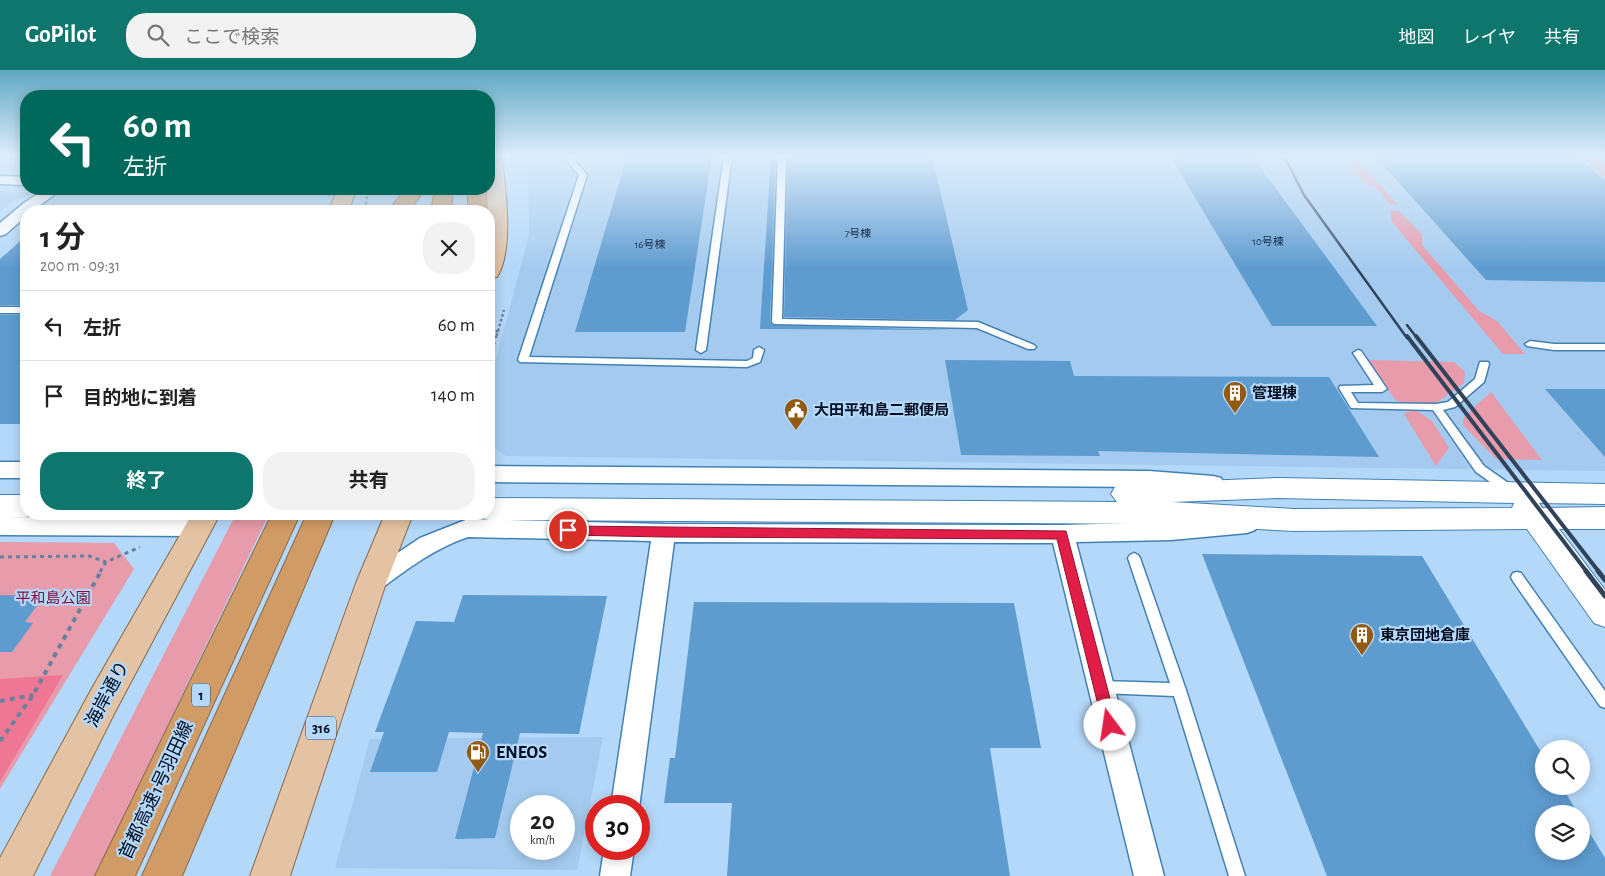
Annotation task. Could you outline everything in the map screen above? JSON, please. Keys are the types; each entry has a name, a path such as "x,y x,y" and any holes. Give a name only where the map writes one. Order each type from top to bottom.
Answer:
{"highway":[{"path":"403,205 412,195"},
{"name":"首都高速1号羽田線","path":"115,876 283,520"},
{"path":"162,876 318,520"}],"main road":[{"path":"495,246 499,203 498,194"},
{"name":"海岸通り","path":"12,876 103,701 203,520"},
{"name":"316","path":"271,875 371,583 396,520"},
{"path":"0,857 103,701"}],"street":[{"path":"31,205 47,195"},
{"path":"0,231 20,214"},
{"path":"0,244 20,227"},
{"path":"0,470 20,470"},
{"path":"495,474 1149,479 1278,488 1516,493 1598,512"},
{"path":"0,488 20,488"},
{"path":"495,509 1155,494 1278,488"},
{"path":"495,490 1167,513 1294,520 1533,518 1598,512"},
{"path":"1516,493 1605,614"},
{"path":"0,506 20,506"},
{"path":"0,526 203,520"},
{"path":"371,583 424,544 446,534 468,528 664,533 1062,534 1171,531 1294,520"},
{"path":"627,795 664,533"},
{"path":"1062,534 1149,876"},
{"path":"614,876 616,860"}],"lane":[{"path":"577,194 523,360 747,364 756,362 759,359 758,350"},
{"path":"700,350 723,194"},
{"path":"781,194 778,322 978,325"},
{"path":"0,310 20,310"},
{"path":"961,315 978,325 1031,347"},
{"path":"1530,344 1554,347 1605,347"},
{"path":"1358,353 1382,389 1344,388 1355,406 1436,407 1451,405 1480,380 1484,364"},
{"path":"1436,407 1480,469 1516,493"},
{"path":"1134,558 1179,690 1237,876"},
{"path":"1517,576 1605,702"},
{"path":"1100,687 1179,690"}],"path":[{"path":"338,198 351,195"},
{"path":"366,204 367,195"},
{"path":"495,341 504,311"},
{"path":"0,741 33,695 106,562 136,549"},
{"path":"0,557 89,556 106,562"},
{"path":"0,701 33,695"}],"shaded area":[{"path":"0,194 30,195 13,202 0,212"},
{"path":"528,194 1605,194 1605,471 506,456 495,448 495,362 529,235"},
{"path":"63,675 0,782 0,679"},
{"name":"ENEOS","path":"603,737 592,795 585,795 585,829 577,870 335,868 370,739"}],"green space":[{"path":"1381,194 1388,194 1398,205 1390,204"},
{"path":"1390,210 1399,211 1422,234 1422,245 1479,311 1497,321 1525,354 1503,354 1392,222"},
{"path":"1368,360 1454,362 1465,372 1464,383 1432,406 1396,401"},
{"path":"1491,392 1542,460 1496,459 1463,425 1463,418"},
{"path":"1414,409 1432,421 1449,448 1436,466 1404,414"},
{"path":"233,520 266,520 95,876 50,876"},
{"name":"平和島公園","path":"0,542 114,543 134,569 0,789"}],"building":[{"path":"616,194 706,194 685,332 575,332"},
{"path":"769,194 775,194 770,322 773,325 955,330 760,329"},
{"path":"787,194 941,194 968,310 955,320 784,317"},
{"path":"1193,194 1280,194 1377,326 1272,326"},
{"path":"1409,194 1605,194 1605,282 1486,280"},
{"path":"20,241 20,305 0,305 0,259"},
{"path":"0,315 20,315 20,424 0,424"},
{"path":"945,360 1070,361 1074,376 1329,377 1379,457 1098,451 1100,456 961,455"},
{"path":"1545,389 1605,389 1605,457"},
{"name":"東京団地倉庫","path":"1202,554 1422,556 1535,742 1535,795 1567,795 1573,805 1535,805 1535,860 1590,860 1590,834 1605,858 1605,876 1327,876"},
{"path":"0,595 44,596 25,622 33,623 12,652 0,652"},
{"path":"463,595 607,596 579,734 520,733 495,838 455,839 483,733 449,732 437,772 370,772 384,732 375,732 416,621 454,622"},
{"path":"694,602 1014,603 1041,748 990,748 1010,876 727,876 732,803 664,803 670,758 675,758"}],"railway":[{"path":"1303,194 1407,338"},
{"path":"1407,325 1417,338"},
{"path":"1407,336 1587,572"},
{"path":"1416,336 1599,572"},
{"path":"1586,571 1605,596"},
{"path":"1598,571 1605,580"}],"place":[{"name":"管理棟","path":"1235,414"},
{"name":"大田平和島二郵便局","path":"796,431"},
{"name":"東京団地倉庫","path":"1362,656"},
{"name":"ENEOS","path":"478,773"}],"route":[{"path":"568,530 664,533 1062,534 1110,725"}]}
